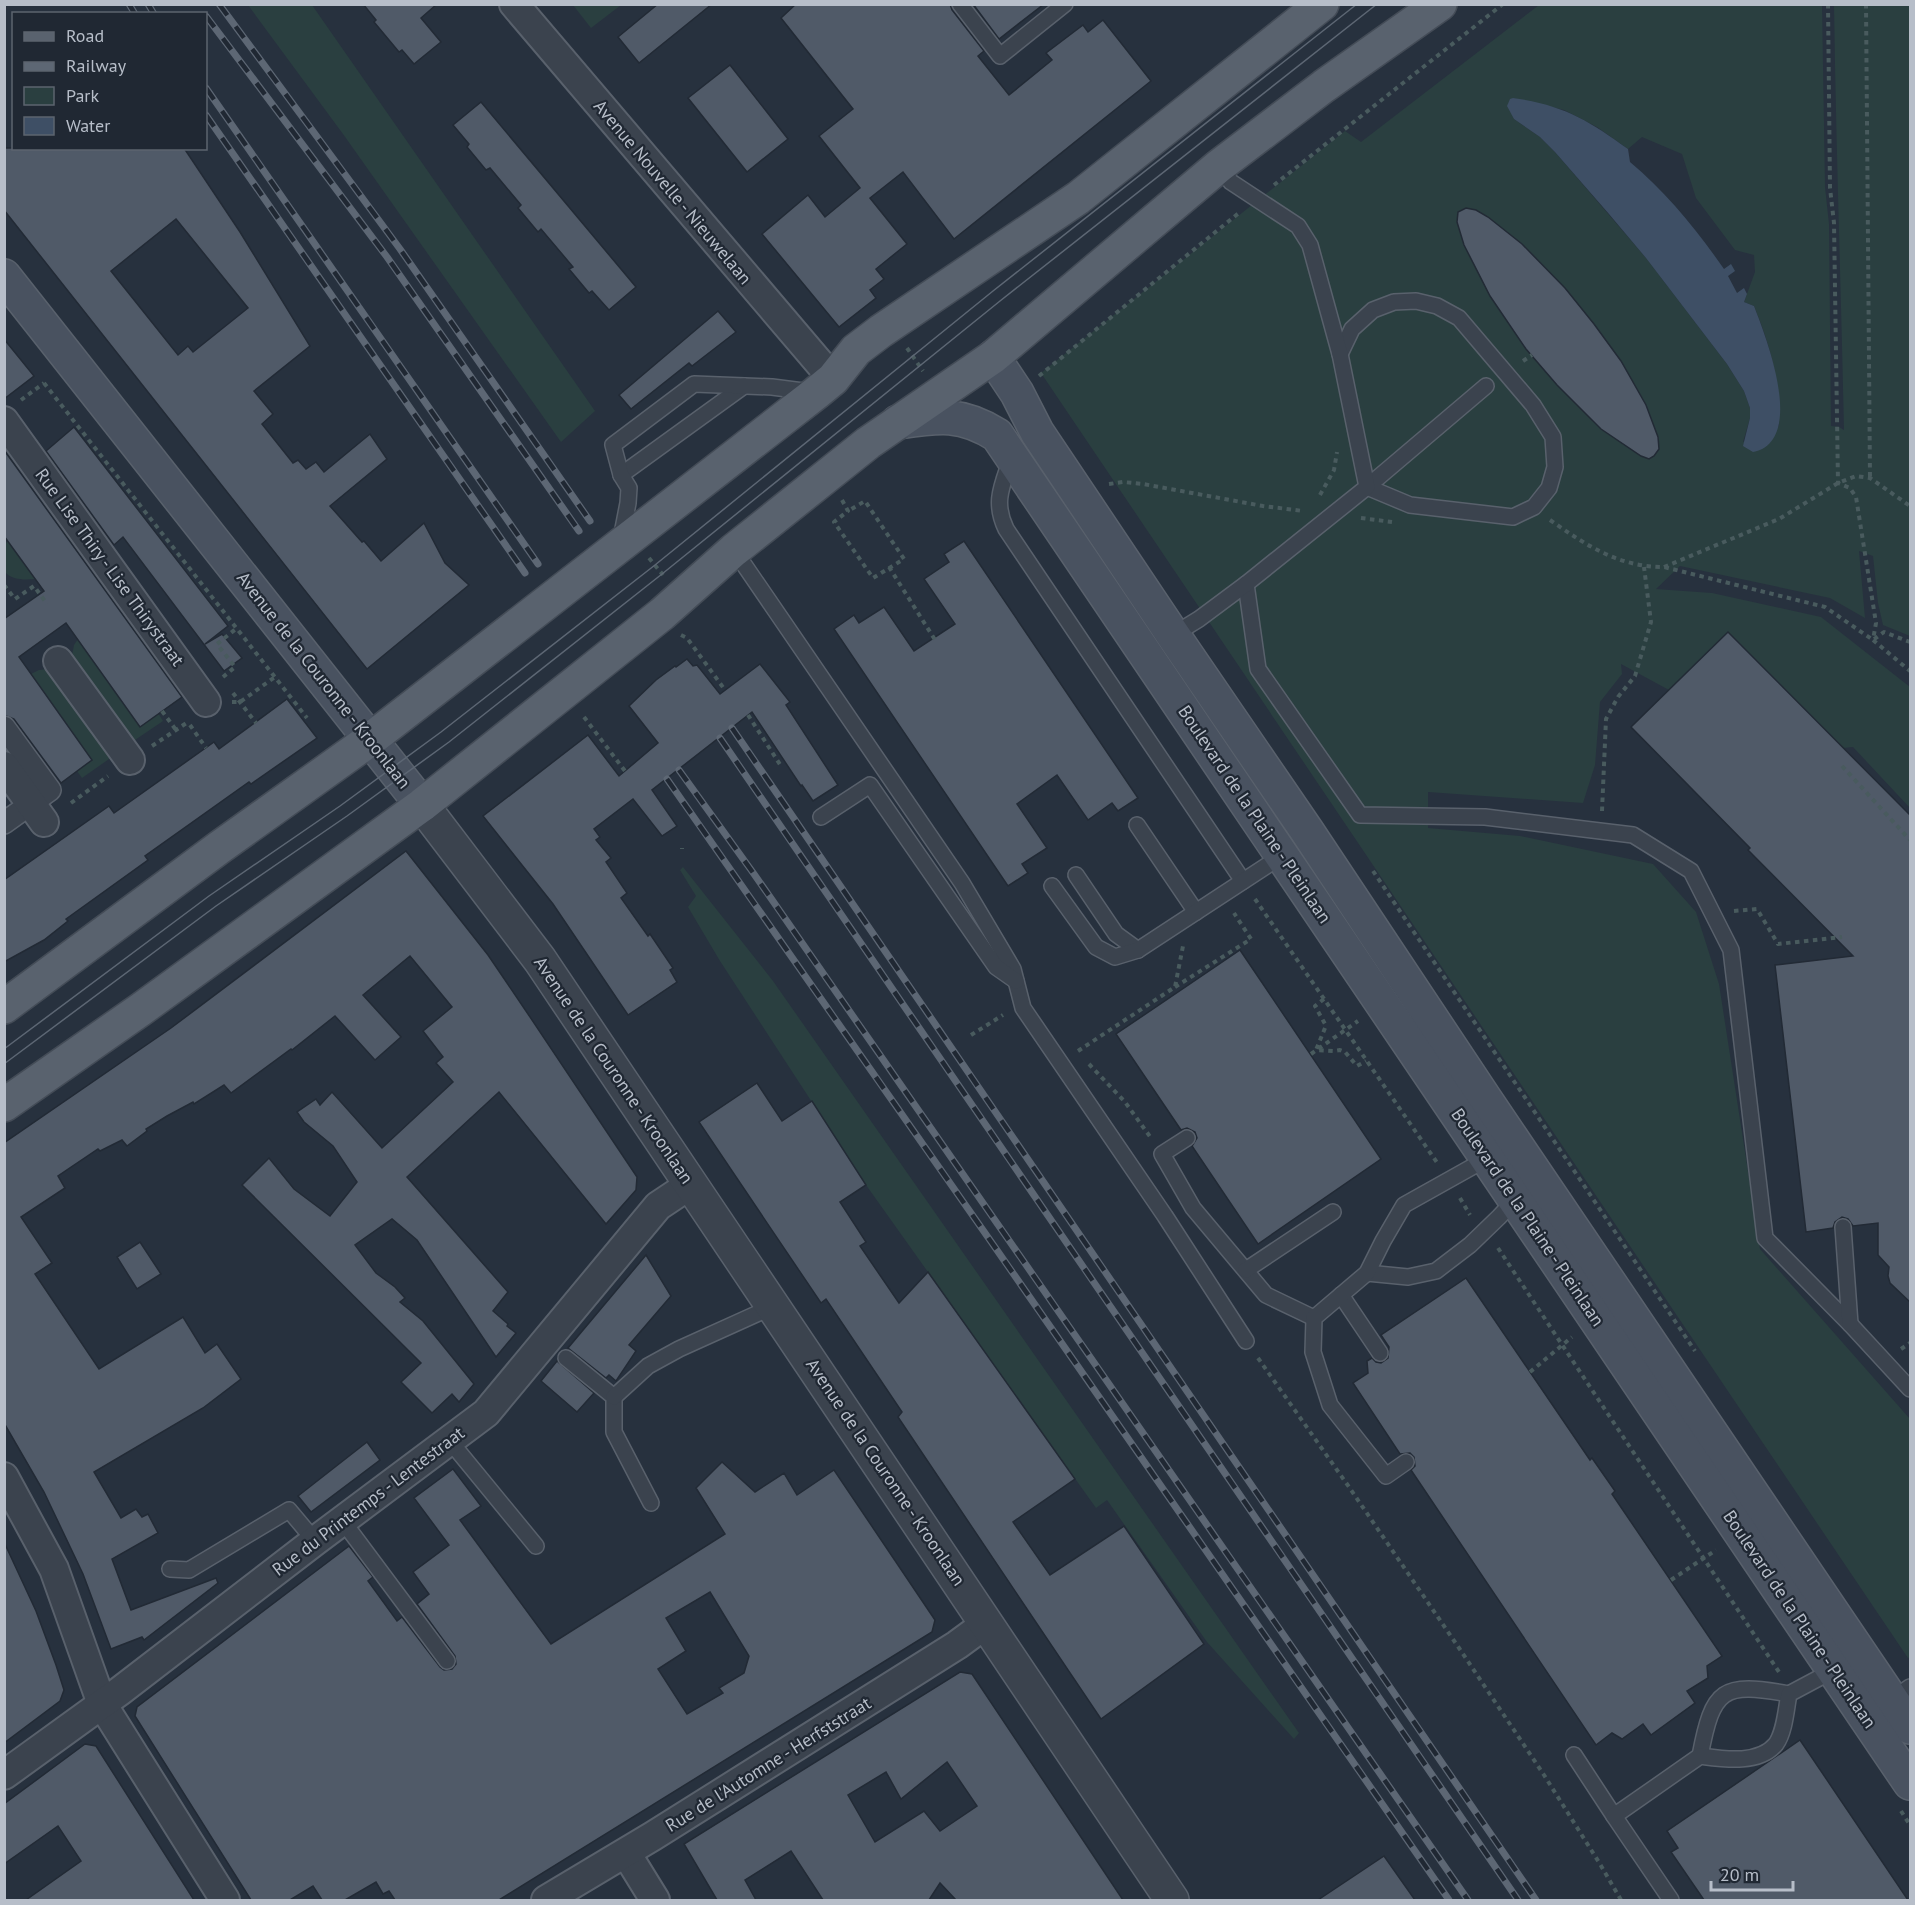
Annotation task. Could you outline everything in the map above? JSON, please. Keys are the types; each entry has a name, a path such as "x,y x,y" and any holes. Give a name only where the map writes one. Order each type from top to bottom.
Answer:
{"main road":[{"path":"4,1007 371,739 824,386 856,350 1078,198 1322,4"},
{"path":"4,1105 422,805 672,618 734,550 868,443 993,357 1219,166 1324,86 1440,4"},
{"name":"Avenue de la Couronne - Kroonlaan","path":"4,276 422,805"},
{"name":"Boulevard de la Plaine - Pleinlaan","path":"993,357 1017,393 1037,432 1173,635 1890,1701 1911,1727"},
{"name":"Boulevard de la Plaine - Pleinlaan","path":"898,422 939,416 966,420 984,426 997,435 1834,1670 1890,1701 1911,1783"}],"street":[{"name":"Avenue Nouvelle - Nieuwelaan","path":"514,4 824,386"},
{"name":"Rue Lise Thiry - Lise Thirystraat","path":"7,430 197,712"},
{"path":"1010,454 1037,432"},
{"path":"1143,651 1173,635"},
{"path":"58,661 130,760"},
{"path":"4,727 50,790 37,813 4,823"},
{"path":"4,766 37,813"},
{"name":"Avenue de la Couronne - Kroonlaan","path":"422,805 540,960 1172,1900"},
{"name":"Rue du Printemps - Lentestraat","path":"4,1775 102,1704 486,1413 658,1206 691,1184"},
{"path":"4,1477 54,1569 102,1704 225,1900"},
{"name":"Rue de l'Automne - Herfststraat","path":"546,1900 626,1853 957,1645 987,1623"},
{"path":"626,1853 655,1900"}],"lane":[{"path":"960,4 1000,56 1065,4"},
{"path":"1219,166 1231,182 1298,226 1310,244 1340,354 1367,487"},
{"path":"1340,354 1352,329 1373,310 1394,302 1416,301 1437,306 1459,318 1533,405 1553,437 1555,467 1549,488 1534,507 1513,517 1410,505 1367,487"},
{"path":"619,545 629,488 621,475 613,445 694,384 824,386"},
{"path":"621,475 744,386"},
{"path":"1173,635 1199,620 1246,584 1367,487 1486,386"},
{"path":"1010,454 999,503 999,514 1006,529 1243,881"},
{"path":"734,550 962,883 1013,969 1023,1008 1165,1216 1246,1341"},
{"path":"1246,584 1258,669 1360,815 1485,817 1633,835 1691,871 1731,950 1765,1238 1911,1389"},
{"path":"821,817 870,785 996,968 1016,981"},
{"path":"1137,825 1192,915"},
{"path":"1052,886 1096,947 1115,957 1138,950 1283,855"},
{"path":"1076,875 1116,934 1138,950"},
{"path":"1187,1138 1162,1154 1193,1208 1266,1295 1314,1318"},
{"path":"1406,1462 1386,1476 1330,1405 1313,1352 1314,1318 1367,1274 1404,1205 1488,1158"},
{"path":"1367,1274 1408,1277 1436,1271 1482,1233 1516,1199"},
{"path":"1246,1270 1333,1212"},
{"path":"1844,1227 1850,1324"},
{"path":"1341,1295 1380,1353"},
{"path":"651,1503 614,1432 614,1397 648,1366 679,1349 774,1306"},
{"path":"567,1358 614,1397"},
{"path":"449,1440 536,1546"},
{"path":"170,1569 189,1570 290,1510 315,1541"},
{"path":"342,1520 447,1661"},
{"path":"1700,1756 1705,1730 1714,1704 1723,1695 1737,1689 1750,1688 1791,1693 1834,1670"},
{"path":"1614,1816 1700,1756 1747,1759 1775,1745 1781,1734 1791,1693"},
{"path":"1574,1755 1671,1900"}],"path":[{"path":"1037,378 1256,199 1503,4"},
{"path":"1828,4 1830,188 1834,223 1838,483"},
{"path":"1866,4 1870,478"},
{"path":"1240,212 1250,217"},
{"path":"904,345 927,377"},
{"path":"44,383 307,718"},
{"path":"1316,499 1334,470 1338,444"},
{"path":"1664,567 1779,519 1838,483 1856,476 1870,478 1911,506"},
{"path":"1838,483 1850,488 1856,497 1875,623 1874,640"},
{"path":"841,500 848,511"},
{"path":"865,501 904,559 873,578 834,522 848,511 865,501"},
{"path":"1297,518 1305,511"},
{"path":"1545,517 1581,542 1611,557 1644,567 1664,567 1825,607 1874,640 1911,671"},
{"path":"619,545 635,564 649,558 662,574 666,582 660,594 672,618 725,690"},
{"path":"890,567 938,643"},
{"path":"1611,812 1601,811 1606,719 1618,696 1635,676 1651,622 1644,567"},
{"path":"4,585 15,599 34,586 47,604"},
{"path":"222,678 235,667 217,644 237,628"},
{"path":"1874,640 1884,632 1911,642"},
{"path":"256,723 240,702 275,677"},
{"path":"162,711 176,730"},
{"path":"197,712 206,748"},
{"path":"748,715 781,766"},
{"path":"584,717 625,771"},
{"path":"1842,766 1911,840"},
{"path":"1243,881 1449,1180 1482,1233 1498,1248 1564,1345 1791,1693"},
{"path":"1078,1051 1251,939 1222,894"},
{"path":"1736,921 1734,909 1757,909 1778,944 1842,937"},
{"path":"1175,987 1192,915"},
{"path":"1430,953 1700,1358"},
{"path":"1317,1050 1325,1023 1315,1006 1324,999"},
{"path":"1311,1054 1364,1017"},
{"path":"1071,1042 1125,1101 1162,1154"},
{"path":"1317,1050 1340,1050 1357,1066 1366,1061"},
{"path":"1530,1372 1578,1333"},
{"path":"1246,1341 1466,1658 1544,1775 1621,1900"},
{"path":"1896,1353 1911,1343"},
{"path":"1671,1580 1722,1546"}],"green space":[{"path":"248,5 312,5 595,411 561,442 343,134"},
{"path":"573,5 621,5 591,28"},
{"path":"1539,5 1822,5 1825,187 1829,224 1831,426 1844,430 1834,5 1910,5 1910,636 1883,625 1873,556 1859,551 1865,618 1830,598 1680,566 1656,589 1712,593 1821,617 1910,687 1910,808 1853,747 1843,748 1728,632 1669,690 1621,664 1622,674 1600,702 1595,765 1583,803 1428,792 1428,828 1520,836 1653,864 1696,912 1719,984 1760,1249 1910,1419 1910,1657 1908,1658 1041,373 1345,131 1361,142","holes":["1513,98 1564,110 1597,127 1628,149 1642,137 1682,154 1696,198 1735,250 1754,255 1755,272 1744,302 1754,306 1770,350 1778,394 1779,426 1743,442 1750,418 1750,408 1744,391 1727,364 1646,258 1555,152 1540,137 1514,119 1508,104"]},
{"path":"8,541 35,579 15,578 5,572 5,544"},
{"path":"78,639 158,713 163,721 131,741 71,661 74,645"},
{"path":"48,669 110,755 109,759 82,778 77,771 92,760 31,674"},
{"path":"683,867 773,981 1299,1733 1294,1739 1207,1642 1107,1500 1096,1508 866,1185 720,961 688,907 696,896 680,870"}],"water":[{"path":"1513,98 1546,105 1574,115 1628,149 1630,162 1680,212 1724,269 1731,264 1735,271 1728,276 1737,293 1744,288 1747,294 1744,302 1754,306 1773,363 1778,386 1780,409 1778,429 1769,444 1753,452 1743,446 1750,418 1750,408 1744,391 1727,364 1646,258 1609,214 1540,137 1514,119 1507,106"}],"building":[{"path":"363,4 437,4 421,18 441,42 414,64 402,50 399,52 374,22 376,20"},
{"path":"658,4 712,4 639,63 618,37"},
{"path":"796,4 950,4 952,10 984,51 978,56 1009,95 1052,60 1046,53 1083,25 1088,32 1103,20 1151,81 954,239 903,172 870,198 907,244 876,269 884,279 870,290 876,298 839,327 762,234 808,195 825,217 860,188 819,136 853,109 781,18"},
{"path":"973,4 1044,4 999,39"},
{"path":"730,65 788,139 747,172 688,98"},
{"path":"481,102 636,287 609,310 592,291 589,293 569,269 573,267 541,229 538,232 518,208 521,205 490,168 486,170 453,125"},
{"path":"4,148 12,148 12,150 185,150 240,232 310,346 254,391 273,414 262,424 293,463 298,460 306,469 316,462 324,472 370,434 387,459 330,506 381,561 424,523 445,563 469,585 367,669 4,210","holes":["176,219 248,308 193,352 188,346 178,355 111,271"]},
{"path":"1466,208 1476,210 1488,217 1522,244 1565,288 1594,324 1621,361 1646,405 1658,437 1659,449 1654,456 1649,459 1641,456 1601,429 1557,385 1526,349 1490,296 1464,245 1457,222 1458,212"},
{"path":"718,311 736,332 692,366 689,363 631,409 619,395"},
{"path":"4,339 34,376 4,399"},
{"path":"74,427 228,626 205,644 222,634 242,658 224,671 123,537 114,545 46,451"},
{"path":"4,450 182,697 140,727 66,623 19,657 92,760 61,783 14,719 4,715 4,619 44,591 4,536"},
{"path":"964,541 1138,798 1118,811 1112,803 1088,820 1057,775 1017,804 1047,848 1022,864 1028,873 1008,886 834,629 854,615 859,623 884,607 914,651 955,624 924,579 949,562 944,554"},
{"path":"1728,632 1911,816 1911,1303 1890,1283 1889,1267 1878,1255 1878,1223 1853,1226 1848,1219 1842,1217 1835,1222 1833,1228 1806,1232 1775,965 1853,956 1631,727"},
{"path":"687,659 693,666 697,665 720,694 760,664 790,702 786,705 838,785 813,801 752,712 652,790 677,826 662,836 633,799 594,829 600,837 596,840 611,858 606,862 627,893 621,898 648,936 650,934 673,968 670,970 677,982 628,1015 553,904 483,816 588,735 619,776 658,743 629,706 656,680"},
{"path":"287,699 317,738 251,784 249,782 145,856 148,860 66,919 68,921 44,940 4,962 4,880 109,806 114,813 214,742 219,749"},
{"path":"406,851 488,955 637,1177 636,1190 606,1224 499,1092 407,1177 508,1292 493,1311 516,1333 496,1357 417,1240 392,1219 355,1245 376,1273 395,1287 405,1298 400,1302 423,1321 474,1384 459,1402 452,1394 432,1413 401,1382 421,1363 242,1185 269,1158 294,1189 330,1216 357,1182 333,1146 304,1122 297,1112 316,1099 320,1105 332,1092 382,1148 453,1082 436,1063 443,1057 423,1031 452,1007 410,956 363,995 401,1037 375,1060 335,1016 231,1093 224,1085 194,1104 193,1102 146,1129 147,1131 127,1146 122,1140 100,1151 98,1149 58,1176 65,1188 21,1217 52,1263 35,1274 99,1369 183,1317 205,1353 217,1344 241,1379 203,1408 94,1472 121,1518 136,1509 142,1517 148,1514 158,1533 112,1559 131,1610 216,1578 218,1583 144,1640 142,1637 111,1649 83,1574 44,1492 4,1423 4,1143 171,1028"},
{"path":"1240,950 1381,1159 1258,1244 1192,1146 1197,1138 1195,1132 1187,1128 1181,1130 1116,1034"},
{"path":"757,1083 782,1121 812,1101 866,1185 840,1202 866,1242 860,1246 899,1303 928,1272 1075,1479 1013,1522 1050,1575 1124,1526 1204,1644 1101,1719 898,1417 902,1412 826,1299 821,1303 699,1122"},
{"path":"140,1242 161,1274 137,1289 117,1257"},
{"path":"646,1255 671,1296 629,1345 636,1351 616,1381 609,1375 606,1378 568,1348"},
{"path":"1466,1278 1590,1460 1592,1458 1615,1491 1612,1494 1722,1656 1707,1666 1708,1678 1687,1691 1695,1703 1651,1735 1643,1724 1622,1739 1612,1733 1596,1745 1411,1470 1415,1466 1414,1457 1410,1453 1400,1454 1353,1383 1368,1373 1367,1361 1372,1358 1381,1363 1388,1358 1389,1347 1381,1335"},
{"path":"557,1361 594,1393 577,1412 541,1381"},
{"path":"367,1442 380,1460 311,1512 298,1496"},
{"path":"722,1462 755,1492 784,1473 797,1495 834,1470 935,1620 932,1632 499,1900 395,1900 389,1891 383,1894 376,1882 345,1900 322,1900 313,1886 290,1900 251,1900 135,1716 137,1707 349,1546 373,1577 368,1581 397,1621 402,1617 440,1667 444,1670 452,1669 456,1664 455,1656 417,1604 429,1594 413,1572 449,1545 414,1498 453,1469 481,1506 460,1520 551,1644 725,1534 696,1488","holes":["710,1592 749,1656 744,1673 719,1688 723,1693 687,1714 658,1669 686,1651 666,1618"]},
{"path":"4,1542 36,1611 64,1690 60,1701 4,1743"},
{"path":"960,1672 972,1674 1123,1900 956,1900 940,1883 929,1900 823,1900 791,1851 745,1880 756,1900 717,1900 684,1844","holes":["947,1762 977,1806 940,1831 924,1811 875,1842 848,1795 886,1772 901,1799"]},
{"path":"1800,1740 1908,1900 1704,1900 1671,1852 1678,1848 1667,1831"},
{"path":"85,1744 96,1746 194,1900 26,1900 81,1861 58,1826 4,1864 4,1804"},
{"path":"1384,1856 1415,1900 1318,1900"}],"tram line":[{"path":"4,1049 209,896 340,806 441,732 655,565 993,291 1357,4"},
{"path":"4,1064 216,906 347,816 449,742 662,574 1000,301 1377,4"}],"railway":[{"path":"129,4 134,12"},
{"path":"148,4 153,12"},
{"path":"219,4 400,249 590,521"},
{"path":"207,17 387,257 579,531"},
{"path":"207,89 538,564"},
{"path":"207,116 525,573"},
{"path":"732,728 1536,1900"},
{"path":"720,738 1518,1900"},
{"path":"679,770 754,874 1468,1900"},
{"path":"667,779 1449,1900"}]}
